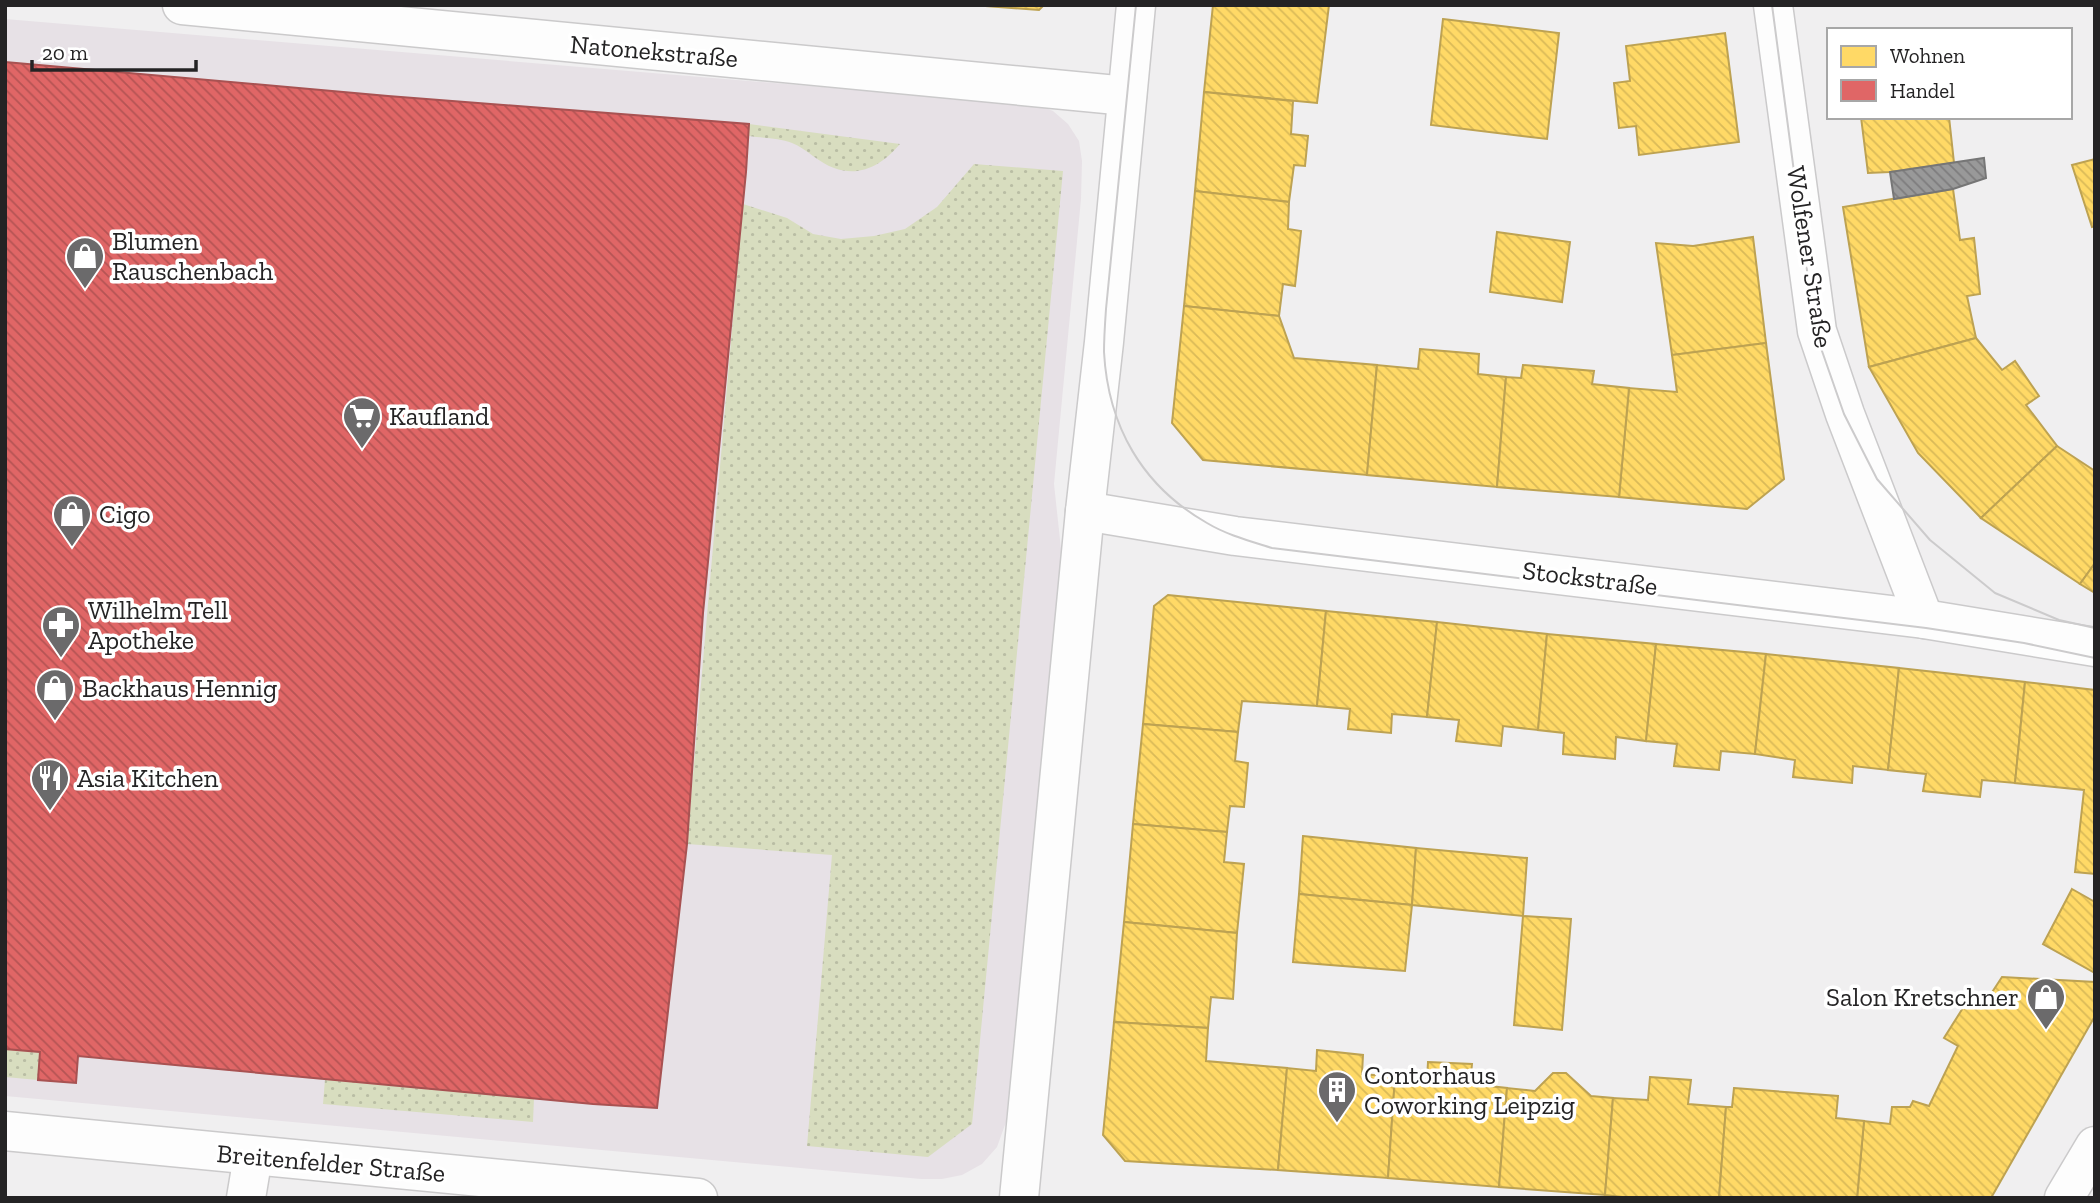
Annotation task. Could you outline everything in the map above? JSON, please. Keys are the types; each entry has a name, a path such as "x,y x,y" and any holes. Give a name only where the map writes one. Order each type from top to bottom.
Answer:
{"street":[{"name":"Natonekstraße","path":"182,5 1127,96"},
{"path":"1019,1198 1136,5"},
{"name":"Wolfener Straße","path":"1773,5 1817,331 1845,414 1924,619"},
{"name":"Stockstraße","path":"1085,511 1235,536 1924,619 2095,648"},
{"name":"Breitenfelder Straße","path":"5,1131 698,1198"},
{"path":"2069,1196 2095,1146"},
{"path":"246,1198 253,1156"}],"shaded area":[{"name":"Kaufland","path":"5,19 1038,105 1053,111 1068,124 1079,141 1082,161 1081,199 1054,484 1062,558 1006,1122 997,1147 982,1164 962,1175 921,1179 5,1096"}],"green space":[{"path":"749,124 900,144 886,158 871,167 844,171 829,166 792,143 749,136"},
{"path":"974,164 1063,171 972,1124 928,1157 807,1146 832,855 687,844 743,204 787,218 813,234 841,239 874,236 905,229 937,207"},
{"path":"5,1049 40,1052 38,1080 5,1077"},
{"path":"325,1079 534,1098 533,1122 323,1104"}],"building: Wohnen":[{"path":"972,5 1044,5 1039,10"},
{"path":"1213,5 1329,5 1317,103 1204,92"},
{"path":"1443,19 1559,33 1547,139 1431,125"},
{"path":"1725,33 1739,142 1639,155 1636,126 1619,128 1614,83 1630,81 1626,46"},
{"path":"1204,92 1293,101 1291,134 1308,136 1305,166 1294,165 1289,202 1195,191"},
{"path":"1861,119 1949,119 1954,163 1868,173"},
{"path":"2095,159 2095,226 2092,227 2072,165"},
{"path":"1953,189 1960,240 1974,238 1980,294 1967,296 1976,338 1869,367 1843,207"},
{"path":"1195,191 1289,202 1288,229 1301,231 1295,286 1283,284 1279,316 1184,306"},
{"path":"1497,232 1570,242 1562,302 1490,292"},
{"path":"1753,237 1766,343 1672,355 1656,243 1693,246"},
{"path":"1184,306 1279,316 1294,358 1377,365 1367,475 1203,460 1172,423"},
{"path":"1976,338 2002,370 2015,361 2039,396 2026,405 2057,446 1981,518 1918,453 1869,367"},
{"path":"1766,343 1784,479 1747,509 1619,497 1629,388 1677,392 1672,355"},
{"path":"1420,349 1479,354 1478,374 1506,377 1497,487 1367,475 1377,365 1418,369"},
{"path":"1523,365 1594,371 1592,384 1629,388 1619,497 1497,487 1506,377 1521,378"},
{"path":"2057,446 2095,471 2095,563 2080,584 1981,518"},
{"path":"2095,563 2095,593 2080,584"},
{"path":"1168,595 1326,611 1317,706 1242,701 1238,732 1143,724 1154,606"},
{"path":"1326,611 1437,622 1427,717 1392,714 1391,733 1348,729 1350,709 1317,706"},
{"path":"1437,622 1547,634 1538,730 1503,726 1501,746 1456,741 1459,720 1427,717"},
{"path":"1547,634 1656,644 1646,741 1616,737 1615,759 1563,754 1564,733 1538,730"},
{"path":"1656,644 1766,654 1755,754 1721,751 1719,770 1674,766 1677,744 1646,741"},
{"path":"1766,654 1899,668 1888,770 1853,766 1852,783 1793,777 1795,760 1755,754"},
{"path":"1899,668 2025,682 2015,783 1982,780 1980,797 1923,791 1926,774 1888,770"},
{"path":"2025,682 2095,690 2095,874 2075,872 2084,790 2015,783"},
{"path":"1143,724 1238,732 1235,761 1248,763 1244,807 1230,806 1227,832 1133,824"},
{"path":"1133,824 1227,832 1224,862 1244,864 1237,933 1124,922"},
{"path":"1303,836 1416,848 1412,905 1299,894"},
{"path":"1416,848 1527,858 1523,916 1412,905"},
{"path":"2072,889 2095,902 2095,973 2043,944"},
{"path":"1299,894 1412,905 1405,971 1293,962"},
{"path":"1523,916 1571,919 1562,1030 1514,1025"},
{"path":"1124,922 1237,933 1233,999 1211,997 1208,1028 1114,1022"},
{"path":"2002,977 2095,982 2095,1016 1991,1198 1857,1198 1864,1121 1890,1124 1892,1107 1910,1107 1913,1101 1929,1106 1958,1046 1944,1038 1973,992 1987,1000"},
{"path":"1114,1022 1208,1028 1206,1061 1287,1068 1278,1170 1125,1161 1103,1135"},
{"name":"Contorhaus Coworking Leipzig","path":"1317,1050 1363,1055 1362,1074 1395,1077 1388,1178 1278,1170 1287,1068 1316,1071"},
{"path":"1428,1062 1472,1064 1470,1084 1507,1088 1499,1187 1388,1178 1395,1077 1427,1080"},
{"path":"1553,1073 1566,1073 1591,1096 1613,1098 1605,1195 1499,1187 1507,1088 1535,1091"},
{"path":"1650,1077 1691,1080 1688,1104 1726,1107 1719,1198 1631,1198 1605,1195 1613,1098 1648,1100"},
{"path":"1734,1088 1838,1096 1836,1118 1864,1121 1857,1198 1719,1198 1726,1107 1732,1107"}],"building: Handel":[{"name":"Kaufland","path":"5,62 749,124 703,613 687,844 657,1108 78,1056 76,1083 38,1080 40,1052 5,1049"}],"building: Industrie":[{"path":"1984,158 1986,178 1953,189 1894,199 1890,172"}],"tram line":[{"path":"1136,5 1104,352 1107,379 1121,429 1147,472 1184,508 1222,531 1272,548 1926,628 2024,643 2095,658"},
{"path":"1772,5 1815,331 1844,414 1877,479 1930,540 1995,593 2059,620 2095,628"}],"place":[{"name":"Blumen Rauschenbach","path":"85,290"},
{"name":"Kaufland","path":"362,450"},
{"name":"Cigo","path":"72,548"},
{"name":"Wilhelm Tell Apotheke","path":"61,659"},
{"name":"Backhaus Hennig","path":"55,722"},
{"name":"Asia Kitchen","path":"50,812"},
{"name":"Salon Kretschner","path":"2046,1031"},
{"name":"Contorhaus Coworking Leipzig","path":"1337,1124"}]}
